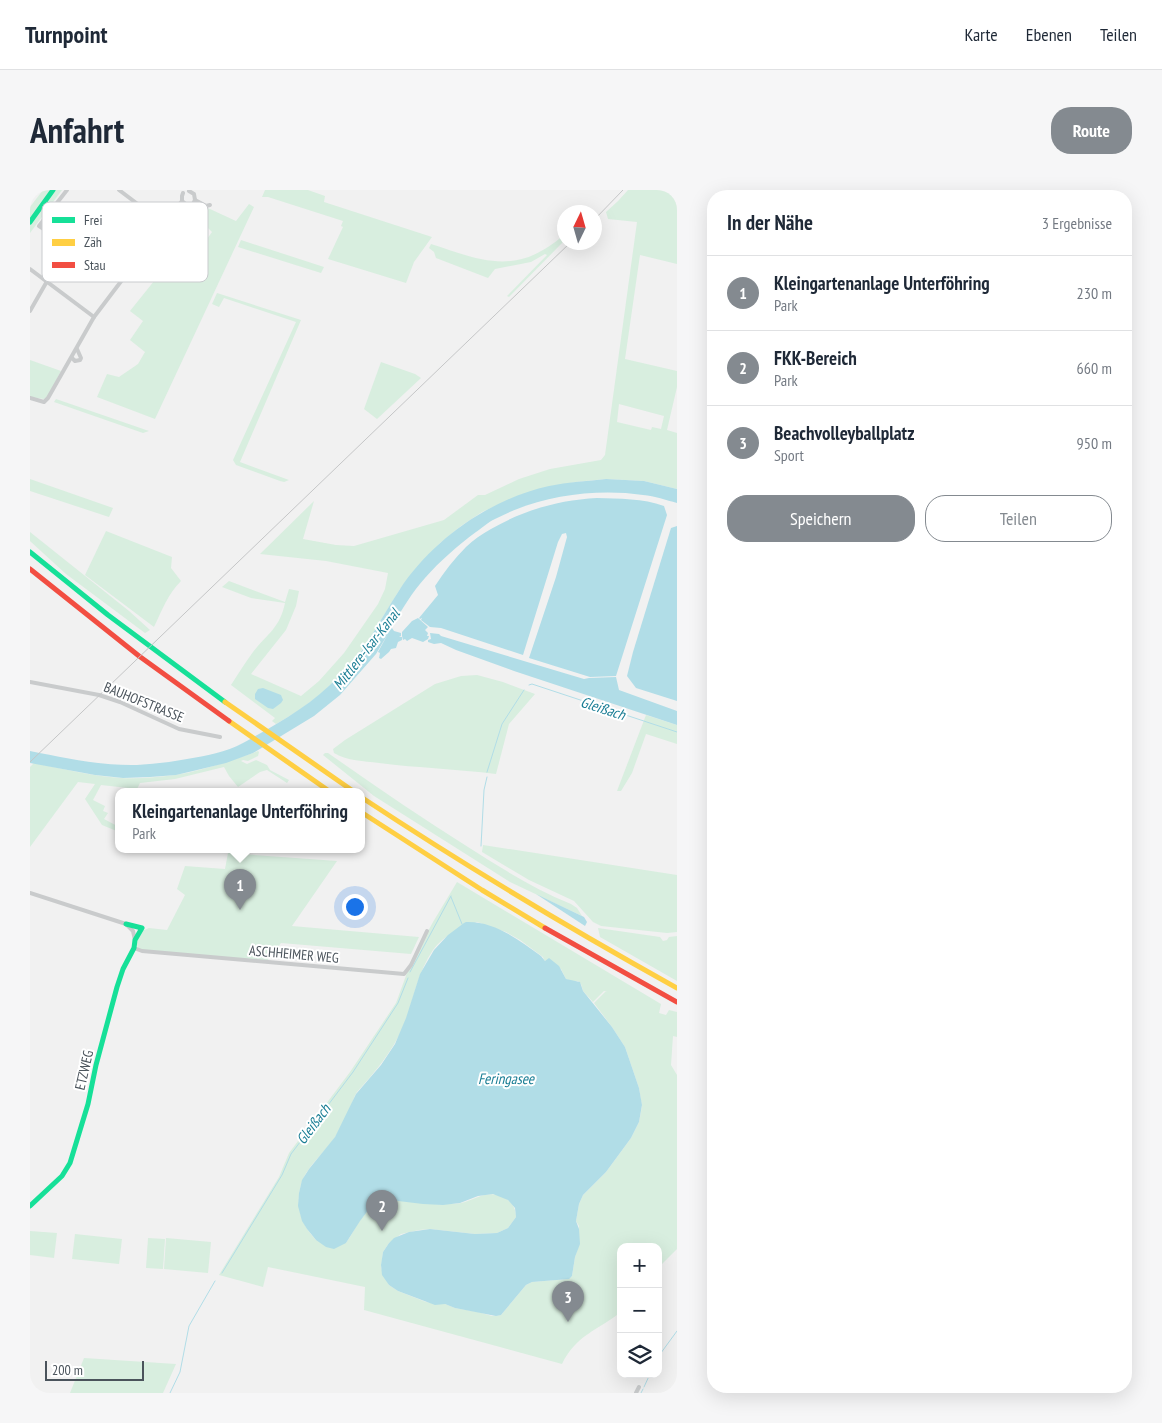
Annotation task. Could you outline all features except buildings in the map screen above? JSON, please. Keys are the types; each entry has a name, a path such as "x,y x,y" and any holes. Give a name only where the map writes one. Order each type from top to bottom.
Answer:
{"main road":[{"path":"44,202 53,190"},
{"path":"30,222 42,205"},
{"path":"30,552 149,647 254,724 348,788"},
{"path":"30,569 142,658 325,788"},
{"path":"365,800 496,883 677,988"},
{"path":"365,815 482,890 583,950 677,1002"},
{"name":"ETZWEG","path":"30,1206 62,1176 70,1163 88,1104 96,1065 117,987 123,969 134,948 135,940 142,928 126,924"}],"street":[{"path":"58,202 67,190"},
{"path":"119,190 135,202"},
{"path":"179,190 183,193"},
{"path":"183,193 189,190 194,194 195,200 199,202"},
{"path":"182,201 183,193"},
{"path":"30,269 42,280"},
{"path":"30,398 44,402 48,398 94,317 120,282"},
{"path":"30,311 46,283 94,317"},
{"path":"72,358 75,361 80,360 80,355 76,350"},
{"name":"BAUHOFSTRASSE","path":"30,682 100,695 180,729 220,737"},
{"path":"30,893 126,924 133,931 135,940"},
{"name":"ASCHHEIMER WEG","path":"134,948 142,952 404,974 411,965 427,931"},
{"path":"636,1393 639,1387"}],"green space":[{"path":"43,190 62,190 53,202 42,202 42,217 30,233 30,207"},
{"path":"265,190 308,190 325,196 324,202 432,237 414,262 406,283 328,259 343,227 341,226 343,221 268,197 262,197"},
{"path":"628,190 677,190 677,264 640,255 625,359 677,371 677,387 667,430 677,433 677,489 644,481 606,479 575,482 520,495 482,512 440,543 400,589 365,646 339,676 322,693 298,711 276,724 272,721 275,718 231,685 253,652 280,619 285,603 251,598 222,587 229,581 285,602 289,589 299,591 296,606 286,630 251,674 301,696 319,681 344,653 378,604 385,589 388,573 326,561 260,554 314,501 303,539 354,546 444,520 478,495 485,495 519,479 550,469 601,460 605,455 637,222 608,219 606,212","holes":["619,404 664,416 661,429 652,427 651,430 617,422"]},
{"path":"249,204 254,207 155,419 97,397 107,374 119,377 138,364 145,352 130,340 143,321 130,311 153,282 208,282 208,238 212,232 208,228 208,208 236,221"},
{"path":"241,240 324,267 321,273 238,247"},
{"path":"557,241 557,248 509,297 507,296 547,255 545,254 531,262 495,269 488,278 436,258 434,252 429,248 431,244 473,257 501,261 529,257"},
{"path":"217,293 301,320 240,462 289,480 284,482 236,465 233,460 296,322 224,298 219,307 212,304"},
{"path":"30,360 61,371 48,396 44,399 30,397"},
{"path":"381,362 421,378 377,419 364,409"},
{"path":"56,399 149,431 143,433 54,402"},
{"path":"30,479 113,508 109,517 30,491"},
{"path":"106,531 172,557 171,568 181,581 169,597 154,627 85,575"},
{"path":"30,532 150,630 145,633 66,574 30,541"},
{"path":"477,675 535,694 509,724 496,774 361,761 345,758 334,753 333,749 345,740 435,684 461,676"},
{"path":"646,715 677,725 677,744 646,734 632,773 621,791 617,791"},
{"path":"258,751 258,756 248,761 241,761 247,764 256,760 289,780 287,783 267,770 260,772 238,787 224,767 175,779 140,783 138,788 101,785 93,800 105,806 103,811 108,813 104,819 115,825 115,830 102,825 85,799 95,784 78,782 30,847 30,767 34,763 99,776 142,778 175,775"},
{"path":"328,753 415,813 493,863 531,885 571,904 577,908 582,916 510,882 374,796 323,755"},
{"path":"483,845 677,875 677,932 667,933 601,926 593,922 574,901 529,880 482,852"},
{"path":"228,853 337,861 292,926 419,937 411,954 281,943 267,961 140,950 137,943 142,931 149,928 167,930 185,895 177,889 185,866 225,869"},
{"path":"457,882 661,1004 659,1013 666,1015 669,1010 677,1012 677,1037 673,1036 671,1065 677,1075 677,1249 662,1264 662,1243 617,1243 617,1315 574,1346 562,1364 364,1310 365,1287 268,1267 263,1287 219,1275 279,1177 289,1153 350,1072 396,1003 411,962","holes":["477,922 506,932 543,957 544,960 561,969 566,979 578,981 583,991 593,1002 604,991 607,992 594,1003 625,1047 639,1088 642,1106 639,1122 631,1138 606,1172 583,1195 579,1204 576,1221 579,1226 577,1251 572,1276 568,1279 532,1282 526,1285 501,1315 492,1316 445,1304 426,1302 398,1291 389,1285 381,1268 383,1252 389,1243 401,1234 430,1229 475,1234 497,1233 508,1228 516,1217 516,1213 511,1203 505,1198 489,1194 455,1204 385,1202 371,1208 367,1212 359,1221 346,1243 316,1240 303,1221 299,1207 299,1193 303,1178 334,1139 356,1094 383,1061 399,1036 423,969 433,950 447,936"]},
{"path":"598,928 660,937 663,941 669,937 677,936 677,981 600,937"},
{"path":"30,1231 57,1233 54,1258 30,1255"},
{"path":"75,1234 122,1239 119,1264 72,1259"},
{"path":"148,1238 165,1239 163,1269 146,1268"},
{"path":"166,1238 211,1242 208,1273 164,1269"},
{"path":"84,1358 176,1364 163,1393 70,1393"}],"water":[{"name":"Mittlere-Isar-Kanal","path":"606,479 644,481 677,489 677,503 643,495 586,493 548,499 492,520 449,554 416,589 392,625 394,631 401,633 399,637 402,637 396,648 391,649 381,659 379,658 380,653 378,652 389,632 376,654 340,695 314,716 253,753 226,763 176,775 150,777 123,778 95,775 30,763 30,751 97,763 150,764 209,755 243,743 294,713 329,686 360,653 413,571 446,538 465,524 485,511 527,492 549,486"},
{"path":"597,498 631,499 656,503 664,506 667,515 616,676 590,677 529,658 556,577 567,537 566,533 562,534 558,542 523,655 441,628 430,627 421,620 422,618 419,618 438,595 435,586 457,556 481,535 503,522 529,511 569,501"},
{"path":"677,526 677,701 636,688 627,676 671,528"},
{"path":"418,618 428,627 425,630 428,633 427,636 429,636 428,639 423,642 412,638 407,641 403,640 402,632 412,621"},
{"path":"430,633 439,634 584,679 616,677 619,690 677,711 677,725 514,671 441,643 434,644 428,642 431,639"},
{"path":"263,688 281,695 283,700 281,703 273,709 268,708 255,699 258,689"},
{"path":"536,894 584,917 587,922 585,926"},
{"name":"Feringasee","path":"466,922 497,928 533,950 545,961 549,958 559,966 566,979 580,982 583,991 612,1027 625,1047 639,1088 642,1105 639,1122 631,1138 606,1172 583,1195 579,1204 576,1221 579,1229 580,1244 575,1257 572,1276 569,1279 532,1282 526,1285 501,1315 496,1316 455,1308 445,1304 435,1305 398,1291 389,1285 382,1275 381,1265 383,1252 389,1243 394,1238 409,1232 430,1229 475,1234 497,1233 508,1228 516,1217 515,1208 508,1200 493,1194 478,1196 460,1203 443,1205 390,1200 369,1209 346,1243 334,1249 326,1247 316,1240 302,1221 298,1206 302,1180 335,1137 356,1094 381,1065 395,1044 406,1018 420,974 434,950 448,935"}],"waterway":[{"name":"Gleißach","path":"529,685 532,684 677,732"},
{"name":"Gleißach","path":"487,772 502,724 524,690"},
{"name":"Gleißach","path":"481,846 484,790 487,777"},
{"name":"Gleißach","path":"410,972 451,896"},
{"path":"451,897 462,924"},
{"name":"Gleißach","path":"222,1273 282,1175 291,1154 353,1072 398,1003 408,978"},
{"name":"Gleißach","path":"170,1393 180,1372 189,1326 215,1281"},
{"path":"662,1352 677,1331"},
{"path":"644,1387 648,1378"},
{"path":"641,1393 643,1389"}],"railway":[{"path":"602,212 623,190"},
{"path":"30,762 563,250"}],"traffic: fast":[{"path":"44,202 53,190"},
{"path":"30,222 42,205"},
{"path":"30,552 108,615 225,702"},
{"path":"30,1206 62,1176 70,1163 88,1104 96,1065 117,987 123,969 134,948 135,940 142,928 126,924"}],"traffic: slow":[{"path":"225,702 349,788"},
{"path":"229,721 325,788"},
{"path":"365,800 517,896 677,988"},
{"path":"365,815 545,928"}],"traffic: jam":[{"path":"30,569 139,656 229,721"},
{"path":"545,928 677,1002"}],"place":[{"name":"Kleingartenanlage Unterföhring","path":"240,910"},
{"name":"FKK-Bereich","path":"382,1231"},
{"name":"Beachvolleyballplatz","path":"568,1322"}]}
